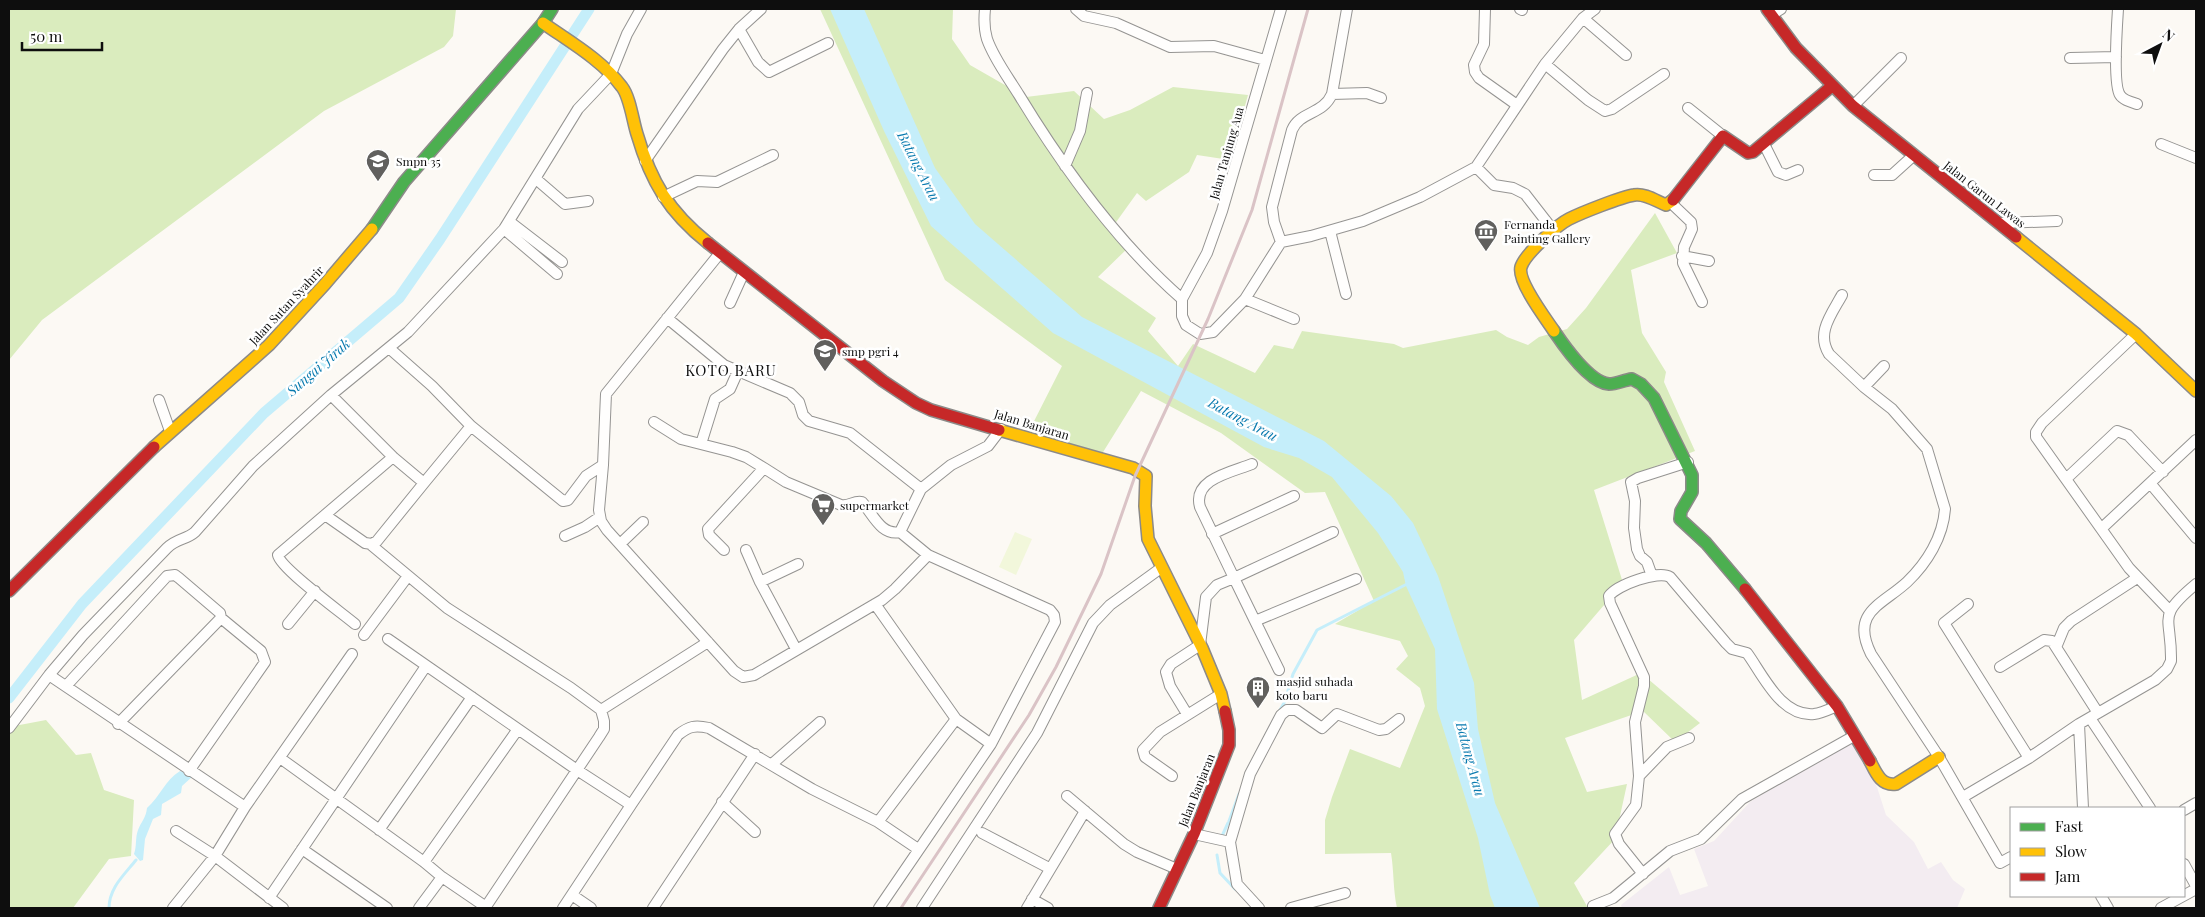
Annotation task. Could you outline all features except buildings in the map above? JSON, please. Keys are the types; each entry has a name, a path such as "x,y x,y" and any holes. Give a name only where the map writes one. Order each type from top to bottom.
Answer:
{"street":[{"name":"Jalan Sutan Syahrir","path":"9,591 170,431 269,345 373,228 404,182 546,26 552,9"},
{"path":"9,728 49,675 83,635 168,548 177,540 187,538 195,532 253,466 331,395 408,332 507,226 578,109 608,71 641,9"},
{"path":"645,161 739,29 761,9"},
{"path":"985,9 985,30 991,48 1034,120 1065,166 1119,235 1152,271 1182,299 1182,316 1185,323 1192,330 1203,334 1216,331 1245,299 1281,242 1330,231 1363,220 1420,197 1476,167 1545,64 1583,18 1595,9"},
{"path":"1076,9 1084,16 1116,24 1170,47 1214,46 1265,60"},
{"name":"Jalan Tanjung Aua","path":"1182,299 1207,253 1222,211 1280,9"},
{"path":"1281,242 1274,222 1272,207 1292,130 1298,120 1324,107 1332,94 1347,9"},
{"path":"1486,9 1484,44 1474,65 1474,72 1485,83 1517,105"},
{"path":"2118,9 2116,57 2118,92 2124,99 2137,104"},
{"name":"Jalan Garun Lawas","path":"1773,11 1832,86 1853,106 2136,334 2196,391"},
{"path":"1583,18 1626,55"},
{"name":"Jalan Banjaran","path":"546,26 608,71 626,94 645,161 663,197 691,230 902,395 932,410 1001,428 1143,472 1146,478 1145,506 1147,533 1161,568 1200,645 1221,694 1229,730 1229,745 1198,835 1177,869 1159,908"},
{"path":"739,29 758,62 763,69 769,72 828,42"},
{"path":"2070,58 2116,57"},
{"path":"1853,106 1901,58"},
{"path":"1545,64 1605,112 1664,74"},
{"path":"1688,108 1748,153 1753,152 1764,144 1832,86"},
{"path":"1065,166 1080,131 1087,93"},
{"path":"1332,94 1367,93 1382,98"},
{"path":"1723,136 1670,202 1665,205 1646,196 1634,195 1577,214 1553,230 1523,262 1521,270 1523,278 1579,365 1607,384 1632,379 1650,392 1674,441 1688,462 1693,483 1692,492 1681,510 1680,519 1706,543 1763,610 1837,706 1878,776 1889,785 1898,783 1938,757"},
{"path":"1764,144 1778,172 1786,175 1798,170"},
{"path":"2161,144 2196,158"},
{"path":"663,197 697,181 717,182 773,155"},
{"path":"1874,175 1892,175 1913,156"},
{"path":"1476,167 1494,185 1513,188 1525,194 1553,230"},
{"path":"536,179 565,204 588,201"},
{"path":"1670,202 1691,222 1691,234 1684,247 1682,256 1688,277 1702,302"},
{"path":"2001,224 2057,221"},
{"path":"507,226 562,262"},
{"path":"507,226 557,274"},
{"path":"1330,231 1346,294"},
{"path":"720,253 606,394 600,517 607,530 734,671 743,677 754,675 875,604 895,589 928,555"},
{"path":"1682,256 1710,261"},
{"path":"730,303 744,272"},
{"path":"1842,295 1823,329 1823,342 1829,354 1864,388 1892,409 1927,449 1944,502 1944,517 1936,544 1924,563 1906,583 1874,608 1867,621 1864,637 1871,654 1963,797 2000,863 2010,858"},
{"path":"1245,299 1294,318"},
{"path":"667,318 724,364 790,393 799,402 803,415 809,421 850,433 921,489"},
{"path":"2136,334 2042,423 2036,432 2039,444 2137,578 2169,610"},
{"path":"389,348 432,386 471,426 564,500 568,500 586,476 603,465"},
{"path":"1864,388 1884,366"},
{"path":"701,444 714,399 730,389 738,371"},
{"path":"331,395 393,457 424,483"},
{"path":"159,400 170,431"},
{"path":"654,422 680,439 746,457 786,482 842,505 847,506 860,501 885,529 894,533 900,532 928,555 1046,608 1055,617 1053,626 991,744 879,908"},
{"path":"370,544 377,541 471,426"},
{"path":"900,532 921,489 950,465 988,446 1001,428"},
{"path":"2066,479 2114,433 2119,431 2128,435 2163,472"},
{"path":"2102,528 2196,440"},
{"path":"355,624 279,560 278,555 393,457"},
{"path":"1652,576 1647,562 1640,556 1637,549 1634,528 1635,501 1631,482 1688,462"},
{"path":"1252,464 1209,482 1202,489 1199,501 1212,534 1279,670"},
{"path":"724,550 709,535 708,529 764,468"},
{"path":"2150,483 2196,538"},
{"path":"1212,534 1294,496"},
{"path":"280,758 486,908 604,729 601,710 571,688 447,608 370,544 365,543 325,515"},
{"path":"565,536 585,527 600,517"},
{"path":"620,544 643,522"},
{"path":"1187,714 1170,686 1166,672 1172,664 1200,645 1206,597 1217,585 1333,532"},
{"path":"746,550 760,582 796,649"},
{"path":"760,582 798,564"},
{"path":"922,908 1037,733 1093,623 1110,605 1161,568"},
{"path":"66,686 166,576 175,575 220,612 221,618 261,651 265,662 188,771"},
{"path":"1643,874 1618,844 1615,836 1618,828 1636,805 1638,795 1639,776 1635,722 1644,686 1644,677 1610,603 1609,596 1616,589 1652,576 1664,575 1670,577 1732,649 1747,653 1767,684 1791,707 1812,714 1837,706"},
{"path":"364,635 408,576"},
{"path":"2056,645 2064,628 2071,621 2137,578"},
{"path":"1255,620 1356,579"},
{"path":"1963,797 2028,758 2079,724 2155,680 2169,666 2172,658 2168,620 2169,610 2196,584"},
{"path":"288,624 315,591"},
{"path":"875,604 956,719 991,744"},
{"path":"1968,604 1944,623 2028,758"},
{"path":"118,724 221,618"},
{"path":"388,639 577,770 631,805"},
{"path":"2000,667 2046,640 2052,641 2056,645 2094,716 2149,807"},
{"path":"601,710 708,642"},
{"path":"173,908 215,856 245,807 352,654"},
{"path":"269,898 426,666"},
{"path":"49,675 118,724 245,807"},
{"path":"1172,776 1145,757 1143,750 1160,732 1221,694"},
{"path":"379,830 472,697"},
{"path":"1259,908 1237,884 1226,841 1250,774 1284,712 1292,709 1322,728 1337,714 1382,730 1399,719"},
{"path":"878,822 956,719"},
{"path":"772,764 820,722"},
{"path":"2079,724 2083,807"},
{"path":"563,908 678,736 689,727 709,728 824,796 878,822 918,849"},
{"path":"424,862 518,728"},
{"path":"1593,906 1612,898 1670,851 1701,839 1742,799 1854,736"},
{"path":"1639,776 1667,748 1690,738"},
{"path":"653,908 755,754"},
{"path":"1068,796 1130,848 1177,869"},
{"path":"722,802 755,832"},
{"path":"2185,809 2196,803"},
{"path":"1048,908 1030,904 1049,868 1085,811"},
{"path":"176,831 215,856 283,908"},
{"path":"982,833 1049,868"},
{"path":"1198,835 1226,841"},
{"path":"302,849 387,908"},
{"path":"2185,866 2196,888 2185,894"},
{"path":"419,908 442,877"},
{"path":"1291,908 1345,893"},
{"path":"572,895 591,908"},
{"path":"2161,908 2180,897"}],"shaded area":[{"path":"1852,740 1877,787 1886,815 1914,842 1928,869 1941,862 1953,880 1965,889 1957,908 1622,908 1621,905 1669,867 1680,895 1708,886 1694,849 1714,841 1750,802"}],"green space":[{"path":"9,9 456,9 453,36 444,47 324,111 42,320 9,360"},
{"path":"820,9 953,9 952,39 970,65 1026,97 1074,91 1104,119 1130,110 1173,87 1248,95 1230,160 1197,155 1189,172 1146,201 1137,193 1114,225 1130,246 1098,277 1156,318 1148,331 1178,366 1193,344 1255,373 1274,345 1293,349 1302,331 1394,344 1403,348 1496,330 1507,337 1528,345 1539,337 1567,329 1586,308 1655,213 1677,253 1631,270 1642,333 1666,372 1664,382 1695,451 1594,490 1623,583 1574,640 1582,700 1641,673 1700,723 1675,742 1643,711 1565,738 1587,792 1627,784 1615,839 1574,883 1588,908 1397,908 1391,853 1325,854 1325,820 1350,749 1400,768 1425,706 1420,688 1396,669 1408,656 1400,641 1335,624 1374,601 1325,492 1305,493 1221,433 1141,391 1100,457 1027,435 1062,366 945,280"},
{"path":"1015,532 1032,539 1016,575 999,567"},
{"path":"46,720 76,755 91,753 104,790 134,800 131,856 109,859 73,908 9,908 9,727"}],"water":[{"name":"Batang Arau","path":"830,9 864,9 935,168 975,224 1082,317 1324,441 1391,496 1413,523 1438,576 1474,683 1478,729 1495,803 1540,908 1495,908 1490,895 1478,838 1437,709 1435,649 1406,586 1403,572 1378,533 1332,477 1299,458 1264,447 1053,333 931,226 884,131"},
{"path":"180,771 193,776 182,786 181,793 162,804 161,815 153,819 145,839 143,860 140,861 134,854 137,833 146,815 147,808 170,779"}],"waterway":[{"name":"Sungai Jirak","path":"9,698 82,604 264,413 399,298 440,239 589,9"},
{"path":"1279,712 1285,701 1293,674 1317,630 1409,583"},
{"path":"1229,821 1239,794"},
{"path":"1222,836 1228,823"},
{"path":"1217,855 1220,873 1235,889"},
{"path":"109,908 114,888 136,860"}],"railway":[{"path":"901,908 1029,715 1056,667 1101,574 1135,476 1208,319 1252,210 1308,9"}],"traffic: fast":[{"path":"372,229 404,182 543,23 552,9"},
{"path":"1554,331 1578,363 1594,377 1609,384 1632,379 1641,384 1654,398 1692,475 1692,492 1681,511 1680,519 1706,543 1745,589"}],"traffic: slow":[{"path":"543,23 575,44 605,68 622,87 629,103 642,151 655,181 682,220 708,243"},
{"path":"1554,331 1533,300 1523,281 1521,267 1528,255 1564,222 1591,209 1628,196 1646,196 1666,205 1673,200"},
{"path":"154,447 269,345 372,229"},
{"path":"2016,237 2136,334 2196,391"},
{"path":"999,430 1133,468 1146,476 1145,506 1148,539 1202,648 1221,694 1225,711"},
{"path":"1870,761 1883,781 1896,784 1939,757"}],"traffic: jam":[{"path":"1767,9 1796,48 1853,106 2016,237"},
{"path":"1673,200 1723,136 1748,153 1753,152 1832,86"},
{"path":"708,243 883,381 916,403 931,410 999,430"},
{"path":"9,591 154,447"},
{"path":"1745,589 1837,706 1870,761"},
{"path":"1159,908 1194,834 1229,745 1229,730 1225,711"}],"place":[{"name":"Smpn 35","path":"378,182"},
{"name":"Fernanda Painting Gallery","path":"1486,252"},
{"name":"smp pgri 4","path":"825,372"},
{"name":"supermarket","path":"823,526"},
{"name":"masjid suhada koto baru","path":"1258,709"}],"district":[{"name":"KOTO BARU","path":"731,370"}]}
